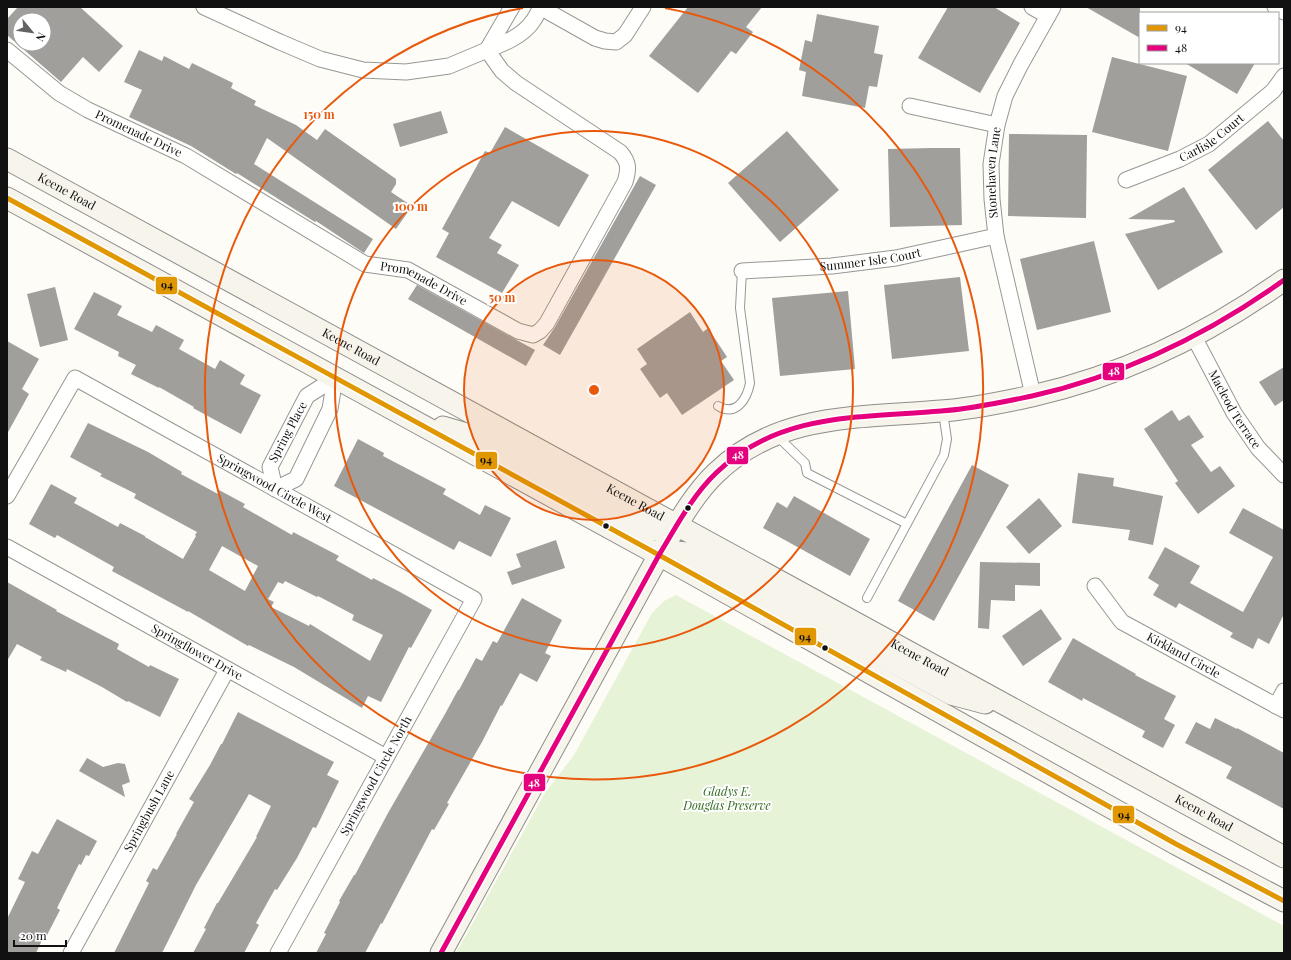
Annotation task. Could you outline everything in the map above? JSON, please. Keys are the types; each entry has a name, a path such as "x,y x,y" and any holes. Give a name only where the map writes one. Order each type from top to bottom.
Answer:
{"main road":[{"name":"Keene Road","path":"7,159 1284,857"},
{"path":"7,198 659,555 1176,844 1284,901"},
{"path":"441,953 659,555 696,496 714,474 734,456 756,443 800,426 829,420 943,411 991,404 1033,396 1083,383 1144,360 1194,337 1253,302 1284,280"},
{"path":"404,416 470,435 635,525 646,529 662,531 677,526"},
{"path":"659,555 676,552 691,553 704,558 951,694 1015,710"}],"street":[{"path":"204,7 280,42 320,58 363,70 406,72 449,66 506,42 525,30 532,22 540,7 595,38 616,42 625,35 643,7"},
{"path":"487,50 512,7"},
{"path":"1032,7 1050,12"},
{"path":"1275,7 1284,12"},
{"name":"Stonehaven Lane","path":"1033,396 996,236 992,199 991,164 997,125 1005,96 1050,12"},
{"name":"Promenade Drive","path":"7,50 59,93 88,110 186,156 364,264 408,270 518,331 533,335 540,331 547,323 625,182 628,166 625,158 620,152 516,83 502,71 487,50"},
{"name":"Carlisle Court","path":"1126,180 1180,159 1209,144 1268,95 1284,76"},
{"path":"910,106 997,125"},
{"name":"Summer Isle Court","path":"742,271 832,266 896,258 996,236"},
{"name":"Macleod Terrace","path":"1194,337 1234,414 1258,448 1284,475"},
{"name":"Springwood Circle West","path":"7,496 75,378 474,599"},
{"path":"275,489 296,479 330,409 335,378"},
{"name":"Spring Place","path":"275,489 270,467 304,402 308,396 335,378"},
{"name":"Springflower Drive","path":"7,547 386,757"},
{"name":"Kirkland Circle","path":"1095,586 1122,622 1280,708"},
{"name":"Springwood Circle North","path":"278,953 474,599"},
{"name":"Springbush Lane","path":"71,953 227,670"},
{"path":"1280,708 1284,692"}],"lane":[{"path":"718,406 723,410 741,404 749,391 750,383 740,308 742,271"},
{"path":"866,598 944,455 947,439 943,411"},
{"path":"776,434 805,463 807,473 907,524"}],"green space":[{"name":"Gladys E. Douglas Preserve","path":"676,595 1284,926 1284,953 456,953 545,793 574,755 652,613 664,601"}],"building":[{"path":"18,7 80,7 123,46 99,72 83,57 61,82 27,52 52,52 52,12 13,12"},
{"path":"688,7 762,7 746,27 753,32 736,54 731,51 698,93 649,56"},
{"path":"948,7 994,7 1020,23 980,93 918,58"},
{"path":"1086,7 1140,7 1139,37"},
{"path":"12,14 12,39 7,35 7,19"},
{"path":"817,14 879,26 874,53 883,55 877,87 869,86 865,108 802,96 806,72 799,70 805,40 812,42"},
{"path":"139,50 162,61 164,56 189,69 192,63 233,83 231,88 256,101 254,105 296,125 317,140 325,129 396,179 396,184 391,192 412,206 396,229 267,138 254,164 373,239 364,253 316,221 315,222 191,146 129,117 142,90 124,82"},
{"path":"1112,57 1187,76 1168,151 1092,132"},
{"path":"1187,64 1254,64 1237,94"},
{"path":"441,111 448,133 400,147 393,124"},
{"path":"1268,121 1284,141 1284,207 1256,230 1208,170"},
{"path":"505,127 589,175 559,227 512,201 489,238 502,245 497,253 519,265 502,293 436,257 449,233 442,229 485,151 490,153"},
{"path":"787,131 839,190 780,242 728,183"},
{"path":"1009,134 1087,135 1086,218 1008,216"},
{"path":"960,148 962,225 890,227 888,149"},
{"path":"640,176 656,185 560,355 543,345 555,327"},
{"path":"1184,187 1223,252 1158,290 1125,234 1175,222 1174,220 1128,219"},
{"path":"1094,241 1111,312 1037,330 1020,259"},
{"path":"960,277 969,351 892,359 884,285"},
{"path":"417,285 535,350 526,366 408,299"},
{"path":"55,287 68,340 40,347 27,294"},
{"path":"848,291 855,369 780,376 772,298"},
{"path":"94,292 122,306 117,315 152,332 156,325 184,340 179,349 215,369 220,360 245,375 240,384 261,395 241,434 193,408 194,407 159,387 131,374 136,365 118,356 119,352 74,329"},
{"path":"690,312 703,332 708,328 727,357 721,361 734,380 682,415 667,393 660,398 640,369 647,364 637,349"},
{"path":"7,341 39,359 22,389 29,394 7,434"},
{"path":"1284,367 1284,400 1275,406 1259,382"},
{"path":"1172,410 1179,421 1189,415 1204,437 1191,445 1211,472 1220,466 1235,486 1198,514 1175,483 1178,481 1144,429"},
{"path":"88,423 148,452 182,472 181,474 218,494 219,490 245,504 243,507 292,535 293,532 339,556 336,560 432,610 411,648 409,647 381,702 368,696 362,708 294,667 249,645 248,646 188,611 112,571 114,567 57,535 55,538 29,524 51,484 77,498 74,503 118,527 120,523 183,559 197,532 134,498 136,494 100,476 102,474 70,457","holes":["222,546 258,566 245,591 209,570","285,581 354,615 352,620 383,635 370,661 310,624 309,626 271,607 274,602 268,599 278,582 283,584"]},
{"path":"358,439 384,453 383,456 446,489 443,494 480,515 485,505 511,518 491,557 459,541 454,550 334,486"},
{"path":"972,465 1009,485 934,621 898,601"},
{"path":"1078,473 1114,478 1113,486 1163,496 1153,545 1128,540 1130,530 1072,523"},
{"path":"794,496 870,539 850,576 763,528 777,502 787,508"},
{"path":"1039,498 1062,526 1029,554 1006,527"},
{"path":"1243,508 1284,530 1284,614 1269,644 1258,638 1253,649 1230,637 1233,633 1179,603 1176,608 1153,595 1159,585 1148,578 1165,547 1200,566 1190,583 1243,612 1273,557 1229,533"},
{"path":"556,540 565,568 512,585 507,572 521,567 516,554"},
{"path":"980,562 1040,563 1040,586 1015,585 1015,601 991,600 989,629 978,628"},
{"path":"7,582 57,610 56,611 119,644 117,649 149,667 150,665 179,679 160,717 128,701 127,702 67,669 66,672 40,660 42,657 17,644 7,661"},
{"path":"522,598 562,620 545,653 551,656 537,682 520,673 447,803 449,804 434,830 432,829 365,953 316,953 326,934 324,933 340,902 339,901 476,658 482,661 493,641 497,643"},
{"path":"1041,609 1062,639 1023,666 1002,636"},
{"path":"1073,638 1136,674 1135,675 1176,696 1164,719 1175,725 1163,748 1142,737 1145,731 1083,698 1082,701 1048,682"},
{"path":"238,712 334,762 327,775 339,781 316,828 313,827 297,858 277,890 275,889 256,923 259,925 244,953 193,953 206,929 204,928 217,903 257,837 271,806 249,794 196,885 162,953 114,953 149,883 146,881 153,868 157,870 177,834 194,802 189,799 222,744"},
{"path":"1215,718 1284,753 1284,809 1226,778 1232,767 1185,743 1196,722 1210,729"},
{"path":"87,758 103,767 118,763 125,764 130,782 122,785 125,797 79,771"},
{"path":"57,819 97,841 89,856 86,855 81,865 79,864 57,908 60,910 46,937 44,936 36,953 7,953 7,919 25,882 18,879 32,851 38,854"}],"transit line":[{"name":"94","path":"7,198 659,555 1176,844 1284,901"},
{"name":"48","path":"441,953 659,555 699,492 716,473 740,453 766,439 794,428 822,422 881,415 976,407 1032,396 1100,377 1164,351 1195,335 1255,300 1284,280"}]}
